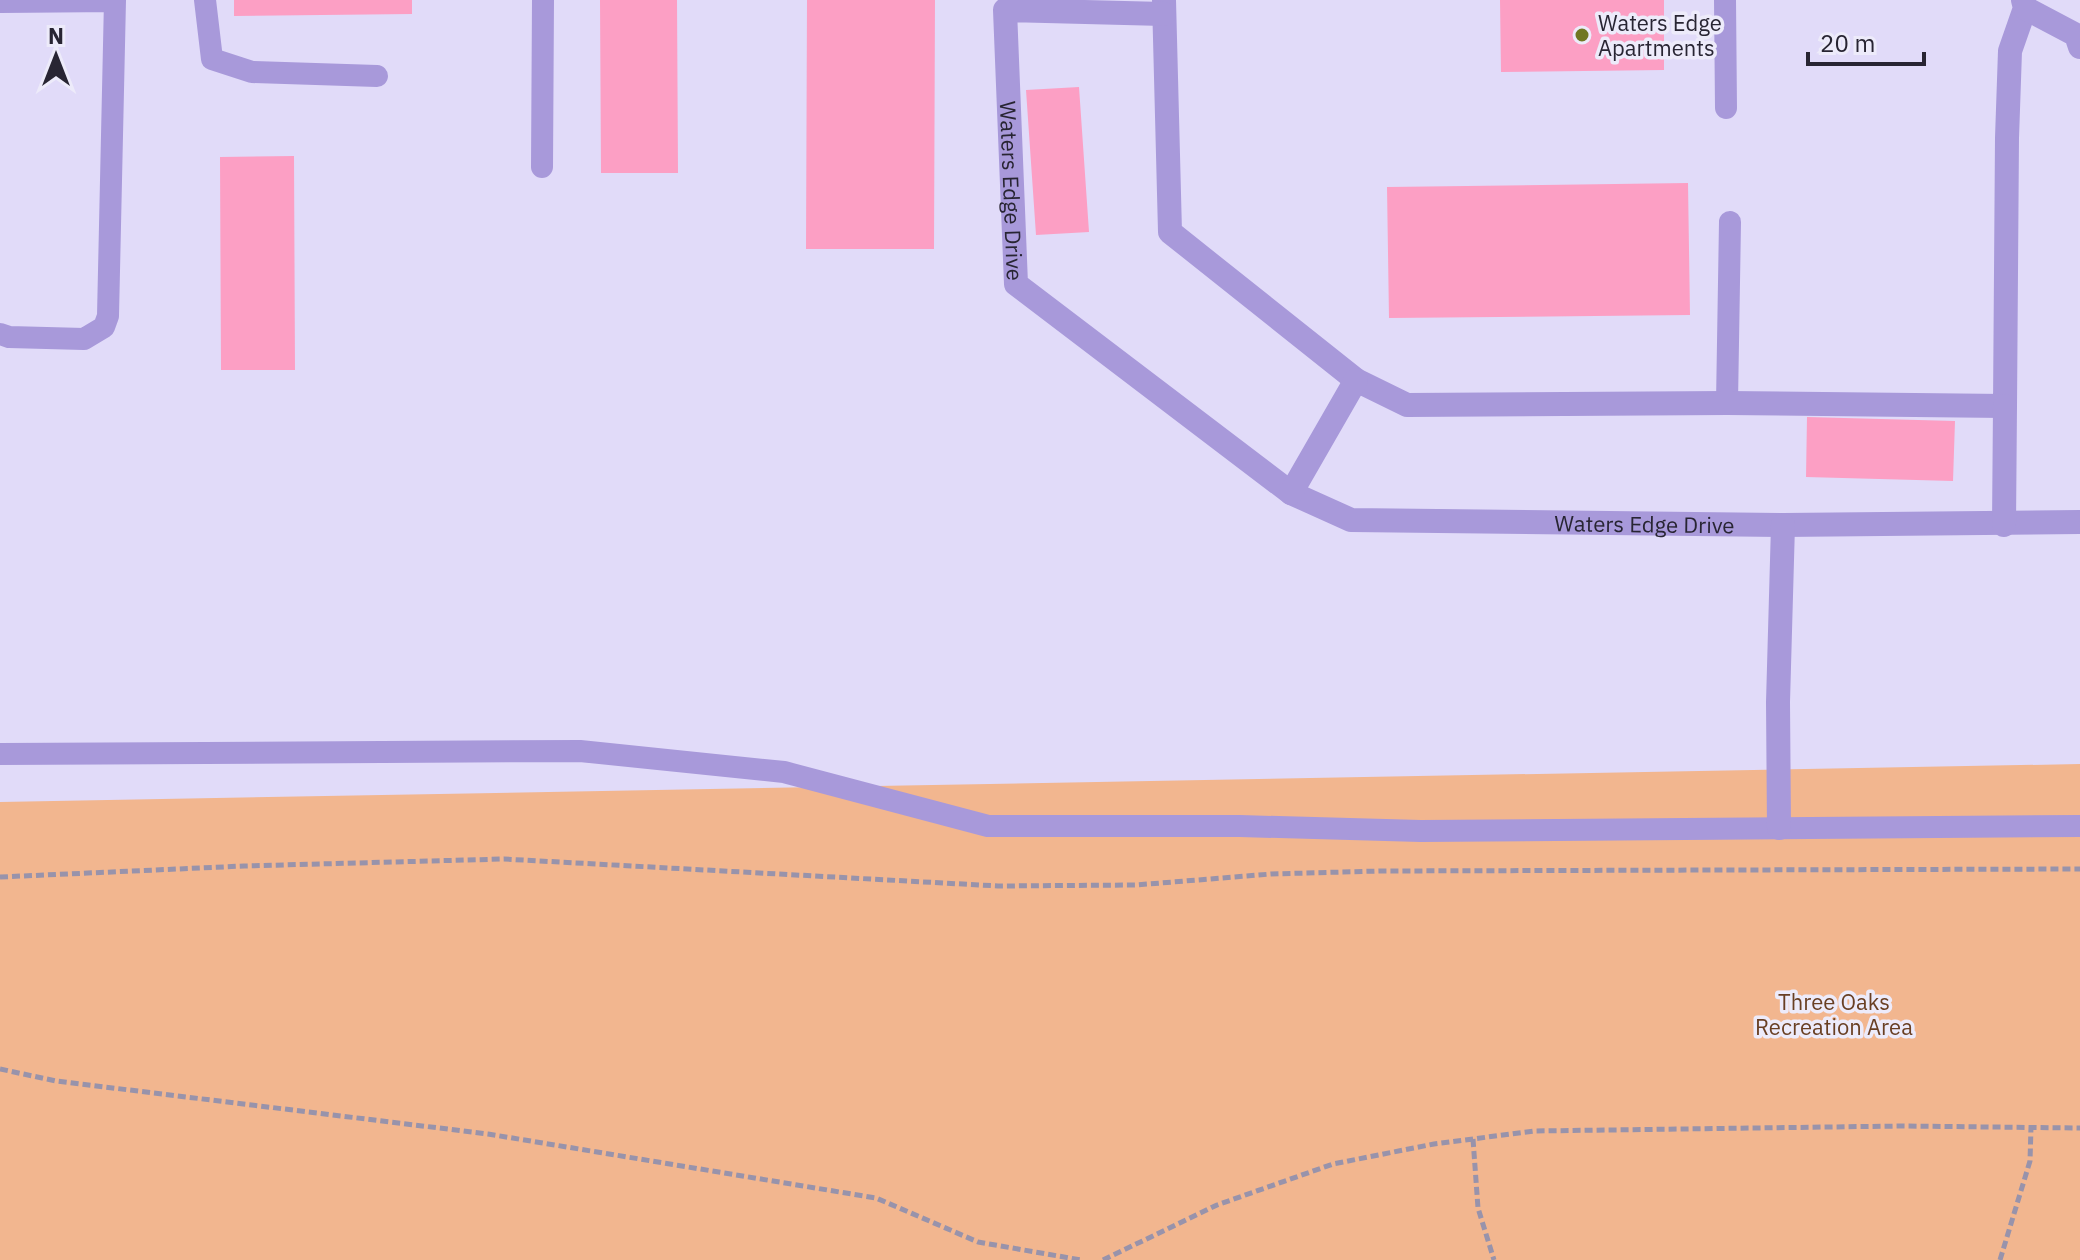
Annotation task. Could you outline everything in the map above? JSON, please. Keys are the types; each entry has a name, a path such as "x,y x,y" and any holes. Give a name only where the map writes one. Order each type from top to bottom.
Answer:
{"street":[{"path":"2004,525 2010,51 2024,4 2076,35 2080,47"},
{"name":"Waters Edge Drive","path":"2005,406 1727,403 1407,405 1356,380 1170,232 1164,7 1005,10 1016,284 1291,493 1351,520 1783,525 2080,522"},
{"path":"1291,493 1356,380"},
{"path":"1779,828 1778,702 1783,525"}],"lane":[{"path":"205,0 212,59 252,72 377,76"},
{"path":"542,167 543,0"},
{"path":"1725,0 1726,108"},
{"path":"0,2 115,1 108,316 104,327 84,339 9,337 0,334"},
{"path":"1727,403 1730,222"},
{"path":"0,754 580,751 784,772 988,826 1240,826 1421,831 2080,826"}],"path":[{"path":"0,877 504,859 998,886 1136,885 1271,874 1379,871 2080,869"},
{"path":"0,1069 56,1081 488,1134 876,1198 978,1242 1081,1260"},
{"path":"1103,1260 1217,1205 1333,1164 1473,1139 1534,1131 1902,1126 2080,1128"},
{"path":"2000,1260 2030,1161 2031,1127"},
{"path":"1473,1139 1478,1208 1494,1260"}],"green space":[{"name":"Three Oaks Recreation Area","path":"2080,764 2080,1260 0,1260 0,802"}],"building":[{"path":"234,0 412,0 412,14 234,16"},
{"path":"600,0 677,0 678,173 601,173"},
{"path":"807,0 935,0 934,249 806,249"},
{"name":"Waters Edge Apartments","path":"1500,0 1664,0 1664,70 1501,72"},
{"path":"1079,87 1089,232 1036,235 1026,90"},
{"path":"294,156 295,370 221,370 220,157"},
{"path":"1688,183 1690,315 1389,318 1387,187"},
{"path":"1807,417 1955,421 1953,481 1806,477"}],"place":[{"name":"Waters Edge Apartments","path":"1582,35"}]}
